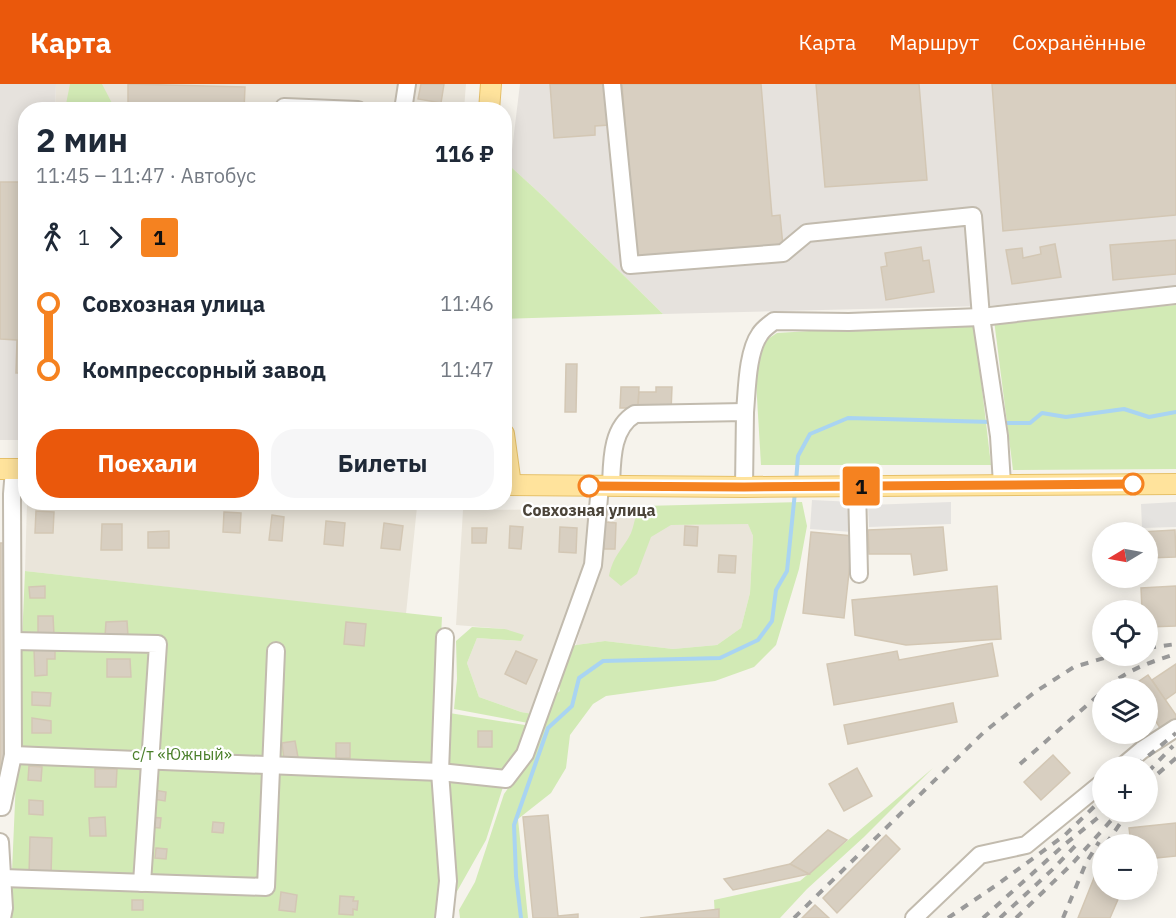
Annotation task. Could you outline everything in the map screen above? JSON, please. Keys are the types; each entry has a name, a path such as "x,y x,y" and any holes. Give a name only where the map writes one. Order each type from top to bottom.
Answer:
{"main road":[{"path":"490,102 491,84"},
{"path":"512,485 786,487 1176,484"}],"lane":[{"path":"404,102 407,84"},
{"path":"612,84 630,265 783,253 807,233 973,216 981,317 999,436 1002,484"},
{"path":"744,487 745,412 751,360 759,334 774,321 849,322 981,317 1176,295"},
{"path":"13,755 440,772 506,779 525,754 593,565 605,486 618,430 626,419 635,414 745,412"},
{"path":"0,807 2,807 13,755 13,469"},
{"path":"857,486 859,574"},
{"path":"444,918 448,881 440,772 445,637"},
{"path":"14,641 158,644 142,883"},
{"path":"3,878 266,887 276,651"},
{"path":"1135,756 1176,728"},
{"path":"914,918 980,855 1026,845 1092,791"},
{"path":"0,842 3,878 2,918"}],"shaded area":[{"path":"0,84 56,84 55,102 18,102 18,440 0,440"},
{"path":"56,84 466,84 465,102 55,102"},
{"path":"520,84 1176,84 1176,292 983,306 663,314 512,168"},
{"path":"812,500 854,502 852,532 810,529"},
{"path":"951,502 951,524 869,527 868,505"},
{"path":"1176,502 1176,527 1158,528 1158,522 1142,522 1141,504"},
{"path":"643,506 671,525 748,523 753,536 750,593 741,628 717,645 673,649 605,641 576,645 598,569 603,508"},
{"path":"592,509 587,563 533,714 479,697 467,663 477,638 521,641 505,629 456,625 463,510"},
{"path":"27,510 417,510 406,614 25,571"}],"green space":[{"path":"70,84 102,84 111,102 66,102"},
{"path":"512,168 546,199 663,314 512,319"},
{"path":"1176,305 1176,469 1013,470 994,320"},
{"path":"974,321 991,465 761,465 754,348 777,333"},
{"path":"802,502 807,526 799,569 776,645 754,667 715,681 606,696 593,704 570,735 566,768 551,793 518,819 528,918 460,918 459,910 475,882 504,794 528,760 539,725 454,709 457,679 456,641 472,627 505,629 524,635 521,641 477,638 467,663 479,697 533,714 560,691 557,671 560,651 576,645 605,641 673,649 717,645 741,628 750,593 753,536 748,524 671,525 651,537 637,574 621,586 609,576 615,559 631,533 637,514 643,506"},
{"name":"с/т «Южный»","path":"25,571 442,617 437,711 537,727 526,759 503,787 486,840 442,918 10,918"},
{"path":"933,768 864,837 807,889 780,918 715,918 714,900 800,881"}],"building":[{"path":"128,84 245,87 244,102 128,102"},
{"path":"421,84 444,84 441,102 418,99"},
{"path":"550,84 605,84 609,125 595,126 595,135 554,138"},
{"path":"622,84 761,84 772,216 780,215 783,246 636,258"},
{"path":"816,84 919,84 927,180 825,187"},
{"path":"992,84 1176,84 1176,215 1003,231"},
{"path":"0,182 18,182 18,373 16,373 17,340 0,339"},
{"path":"1176,240 1176,274 1113,280 1110,245"},
{"path":"1055,244 1061,277 1012,284 1006,250 1022,248 1023,258 1041,254 1040,247"},
{"path":"921,247 923,261 929,260 934,292 886,300 881,267 887,266 885,253"},
{"path":"566,364 577,364 576,412 565,412"},
{"path":"621,387 639,387 638,408 620,408"},
{"path":"656,387 672,387 671,411 656,405 638,405 639,392 656,392"},
{"path":"36,511 54,512 53,533 35,533"},
{"path":"224,512 241,513 240,533 223,532"},
{"path":"272,515 284,517 282,541 269,540"},
{"path":"326,521 345,523 343,546 324,544"},
{"path":"605,522 616,523 615,549 604,549"},
{"path":"384,523 403,526 400,550 381,548"},
{"path":"102,524 122,524 122,550 101,550"},
{"path":"510,526 523,527 521,549 509,548"},
{"path":"685,526 698,527 697,546 684,545"},
{"path":"560,527 577,528 576,553 559,552"},
{"path":"943,527 947,570 914,575 911,554 869,554 868,530"},
{"path":"472,528 487,528 486,543 472,543"},
{"path":"1175,530 1176,557 1158,558 1158,531"},
{"path":"169,531 169,548 148,548 148,532"},
{"path":"811,532 853,536 844,618 803,613"},
{"path":"0,543 6,543 5,775 0,775"},
{"path":"719,555 736,556 735,573 718,572"},
{"path":"45,586 45,598 30,598 29,587"},
{"path":"997,586 1001,639 906,645 855,635 852,600"},
{"path":"1176,586 1176,626 1158,627 1158,600 1142,600 1141,588"},
{"path":"38,616 53,616 54,635 38,636"},
{"path":"127,621 128,636 105,636 106,622"},
{"path":"346,622 366,624 364,646 344,644"},
{"path":"992,643 998,676 834,705 827,664 897,651 899,660"},
{"path":"55,648 55,659 47,659 47,675 35,676 34,649"},
{"path":"516,651 537,660 526,684 505,674"},
{"path":"107,659 130,659 131,677 107,677"},
{"path":"1176,664 1176,692 1165,700 1158,689 1158,678 1155,678"},
{"path":"1158,689 1176,715 1176,718 1160,728 1158,725"},
{"path":"32,692 51,693 50,706 32,705"},
{"path":"953,703 957,722 848,744 844,725"},
{"path":"32,718 51,721 51,733 32,733"},
{"path":"478,731 492,731 492,747 478,747"},
{"path":"295,741 298,757 284,759 282,743"},
{"path":"336,743 350,743 350,758 336,758"},
{"path":"1053,755 1070,773 1041,800 1024,782"},
{"path":"29,766 42,767 41,781 28,780"},
{"path":"857,768 872,796 844,811 829,784"},
{"path":"95,769 117,769 116,787 95,787"},
{"path":"154,790 166,792 165,801 153,799"},
{"path":"29,800 43,801 43,815 29,814"},
{"path":"548,815 558,916 578,914 578,918 533,918 523,817"},
{"path":"105,817 106,836 90,836 89,818"},
{"path":"150,817 161,818 160,828 149,827"},
{"path":"213,822 224,823 223,833 212,832"},
{"path":"1176,823 1176,856 1158,858 1158,834 1130,834 1129,828"},
{"path":"828,830 847,840 809,874 790,864"},
{"path":"886,835 900,849 837,913 823,898"},
{"path":"30,837 52,838 51,876 29,875"},
{"path":"156,848 167,849 166,859 155,858"},
{"path":"790,864 809,874 733,890 724,879"},
{"path":"1092,883 1092,900 1118,900 1110,918 1078,918"},
{"path":"281,892 297,895 295,912 279,910"},
{"path":"340,896 354,897 353,901 358,901 357,910 353,909 353,915 339,914"},
{"path":"132,900 143,900 143,910 132,910"},
{"path":"815,905 829,918 802,918"},
{"path":"719,909 719,918 640,918"}],"waterway":[{"path":"1002,423 1030,423 1042,413 1066,417 1124,409 1149,417 1176,412"},
{"path":"796,482 798,456 810,434 848,418 991,422"},
{"path":"521,918 516,876 514,825 548,728 572,706 579,678 603,661 720,658 758,640 772,621 776,590 787,571 795,492"}],"railway":[{"path":"1158,647 1176,644"},
{"path":"1119,678 1139,667 1176,654"},
{"path":"794,918 984,732 1035,692 1074,667 1092,662"},
{"path":"1020,764 1092,701"},
{"path":"1148,756 1176,733"},
{"path":"1158,762 1173,746"},
{"path":"1158,774 1176,758"},
{"path":"948,918 1065,835 1092,809"},
{"path":"983,918 1093,822"},
{"path":"1016,918 1072,864 1110,822"},
{"path":"1113,834 1121,822"},
{"path":"1000,918 1079,842"},
{"path":"1063,918 1092,853"}],"bus line":[{"name":"1","path":"589,486 1133,484"}],"place":[{"name":"Совхозная улица","path":"589,486"}]}
